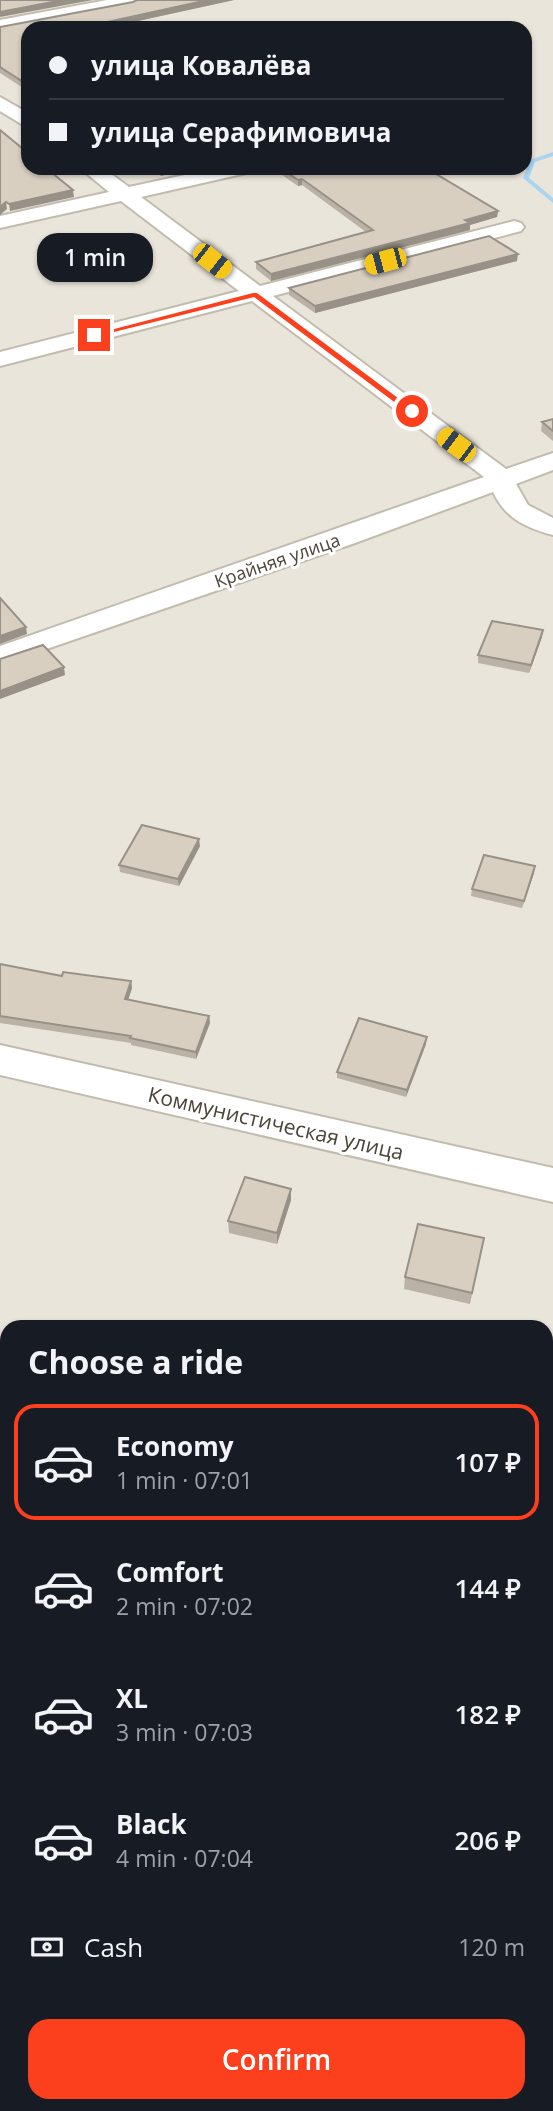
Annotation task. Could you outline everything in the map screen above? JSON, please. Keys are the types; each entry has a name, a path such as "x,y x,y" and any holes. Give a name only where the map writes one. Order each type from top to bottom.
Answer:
{"street":[{"path":"21,21 133,0"},
{"path":"0,25 21,21"},
{"path":"100,175 255,295 501,478 506,497 520,512 553,527"},
{"path":"0,222 212,175"},
{"path":"0,359 514,228"},
{"name":"Крайняя улица","path":"0,656 345,537 553,461"},
{"name":"Коммунистическая улица","path":"0,1060 553,1185"}],"shaded area":[{"path":"0,0 553,0 553,1320 0,1320"}],"building":[{"path":"0,0 63,0 0,12"},
{"path":"208,0 112,21 32,21 133,2"},
{"path":"21,23 21,80 0,67 0,27"},
{"path":"0,130 21,147 21,175 55,175 73,190 9,204 6,202 0,207"},
{"path":"291,175 438,175 498,211 465,220 470,223 271,274 256,262 373,230 302,179 298,180"},
{"path":"489,236 518,254 315,306 289,288"},
{"path":"553,419 553,431 542,422"},
{"path":"0,598 26,627 0,636"},
{"path":"492,621 543,630 531,665 478,655"},
{"path":"43,645 64,667 0,691 0,659"},
{"path":"142,825 199,839 178,879 119,865"},
{"path":"484,855 535,866 524,901 472,889"},
{"path":"0,964 62,976 63,972 131,981 125,999 209,1016 196,1052 130,1038 131,1036 0,1016"},
{"path":"359,1018 427,1037 407,1090 337,1072"},
{"path":"245,1177 291,1189 277,1233 228,1221"},
{"path":"418,1224 484,1238 472,1293 405,1277"}],"waterway":[{"path":"532,161 553,154"},
{"path":"527,175 526,178 553,201"}],"route":[{"path":"94,335 255,295 412,411"}]}
